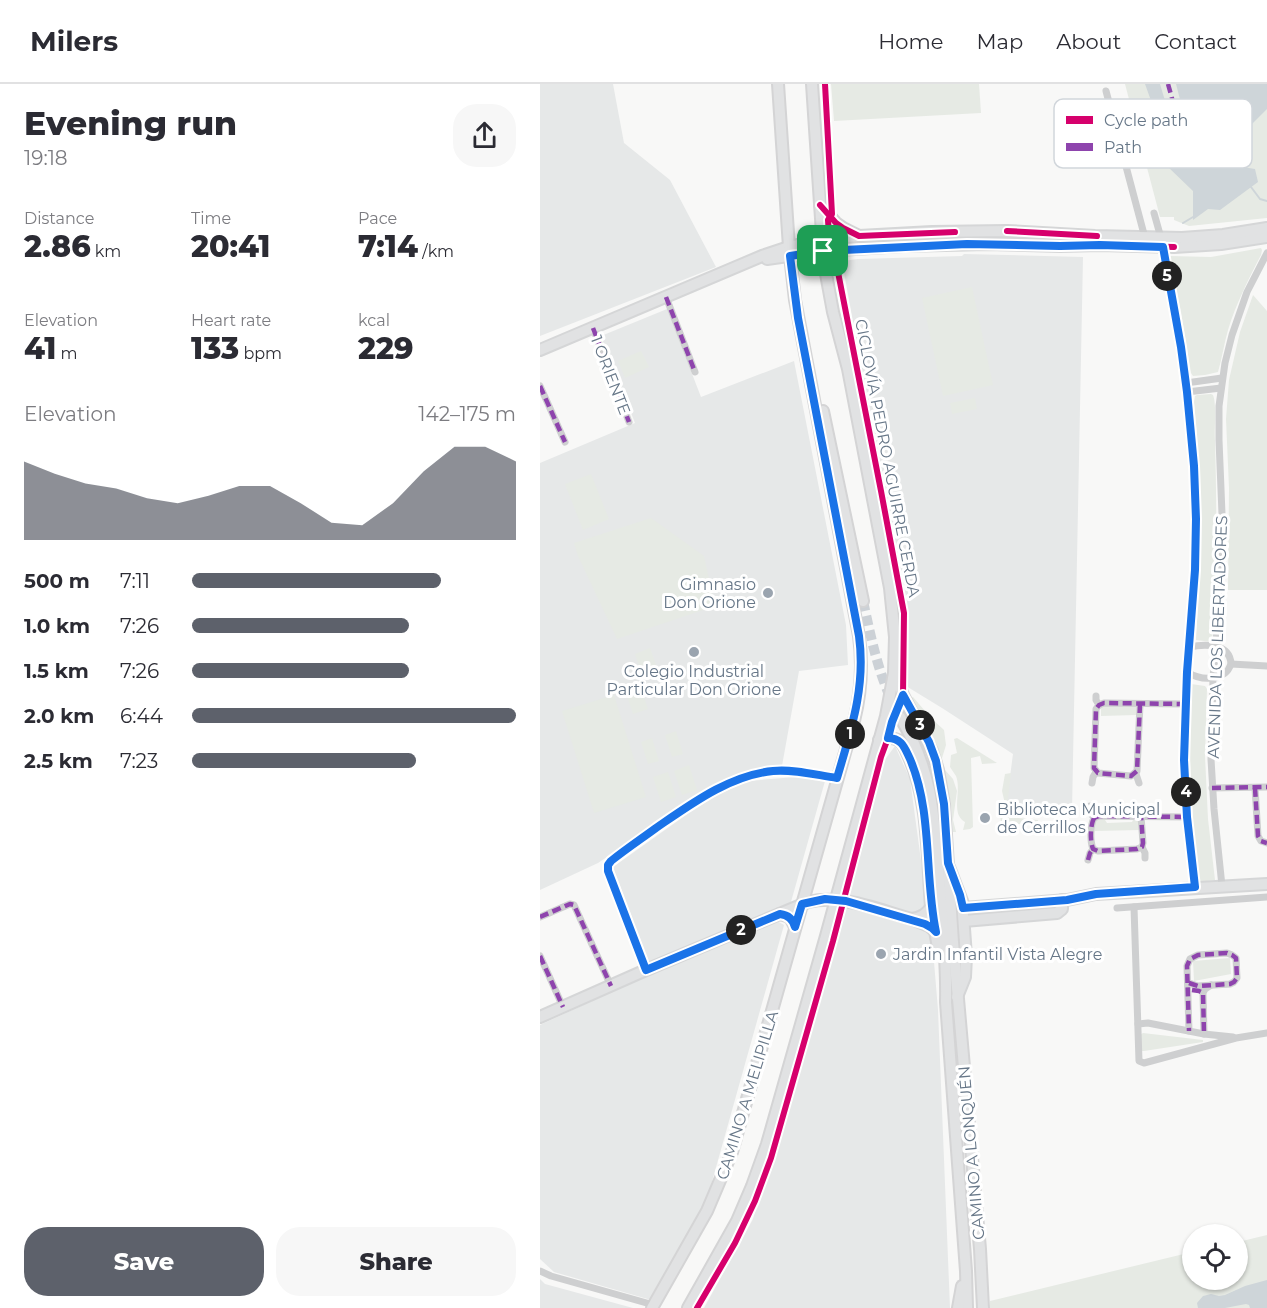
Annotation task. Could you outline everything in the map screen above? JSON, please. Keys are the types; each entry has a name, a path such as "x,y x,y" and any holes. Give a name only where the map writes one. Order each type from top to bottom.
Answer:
{"main road":[{"path":"778,84 789,252 798,318 816,376 863,601"},
{"name":"CAMINO A MELIPILLA","path":"688,1308 733,1230 759,1168 773,1126 890,702 894,673 895,638 890,588 848,369 830,299 823,251 812,84"},
{"path":"820,205 836,223 859,236"},
{"path":"540,350 762,256 789,252 967,244 1060,246 1162,242 1267,228"},
{"path":"789,252 822,239 932,232 1007,231 1145,238 1162,242 1209,245 1267,237"},
{"name":"CAMINO A MELIPILLA","path":"653,1306 707,1211 732,1152 858,701 861,671 860,648 798,318"},
{"name":"CAMINO A LONQUÉN","path":"894,673 903,695 929,742 936,761 944,804 957,997 980,1249 983,1308"},
{"path":"900,717 922,762 932,802 946,962 946,1002"},
{"path":"879,740 892,738 900,741 915,774 923,813 932,907 946,1002"},
{"name":"CAMINO A LONQUÉN","path":"948,863 960,895 964,921 966,970 964,984 957,997"},
{"path":"963,908 1062,900 1096,894 1267,884"},
{"path":"540,1017 802,904 820,900 836,899 856,903 912,919 929,926 936,932"},
{"path":"964,921 1057,913 1062,909 1062,900"},
{"path":"912,919 923,915 932,907"},
{"path":"780,914 790,917 795,927"},
{"name":"CAMINO A LONQUÉN","path":"946,1002 967,1308"},
{"path":"958,1308 966,1271"}],"street":[{"path":"1106,91 1108,99"},
{"path":"1126,168 1145,238"},
{"name":"AVENIDA LOS LIBERTADORES","path":"1154,213 1162,242 1179,336 1194,466 1195,570 1185,704 1184,760 1187,817 1195,887"},
{"name":"AVENIDA LOS LIBERTADORES","path":"1222,886 1212,788 1211,732 1221,582 1222,504 1218,424 1222,378 1228,349 1247,292 1267,253"},
{"path":"666,297 695,372"},
{"name":"1 ORIENTE","path":"593,328 629,422"},
{"path":"1186,383 1222,378"},
{"path":"540,386 565,442"},
{"path":"1187,392 1221,388"},
{"path":"1187,672 1195,677 1219,677 1226,674 1231,664 1230,656 1222,648 1197,645 1189,647"},
{"path":"1231,664 1267,666"},
{"path":"1096,696 1099,705"},
{"path":"1136,774 1131,776 1096,772 1094,768 1096,709 1104,703 1185,704"},
{"path":"1139,783 1136,774 1140,704"},
{"path":"646,970 608,871 611,861 690,805 738,780 763,772 777,771 837,778"},
{"path":"1092,783 1096,772"},
{"path":"1212,788 1267,787"},
{"path":"1255,788 1258,836 1261,841 1267,843"},
{"path":"1090,806 1090,812 1094,818"},
{"path":"1094,818 1099,816 1187,817"},
{"path":"1141,816 1142,847 1145,858"},
{"path":"1088,860 1093,849 1092,823 1094,818"},
{"path":"1093,849 1108,851 1142,847"},
{"path":"1117,908 1267,897"},
{"path":"540,917 573,904 610,986"},
{"path":"1134,907 1140,1060 1144,1064 1236,1038 1267,1033"},
{"path":"1189,987 1230,984 1236,981 1237,961 1227,953 1192,957 1188,961 1189,1031"},
{"path":"540,956 563,1007"},
{"path":"1204,1034 1203,993 1211,985"},
{"path":"1189,987 1203,993"},
{"path":"1138,1024 1148,1023 1236,1038"},
{"path":"540,1271 559,1279 653,1306"}],"shaded area":[{"path":"540,84 613,84 624,143 670,180 716,267 540,336"},
{"path":"831,84 979,84 981,113 834,121"},
{"path":"1125,84 1267,84 1267,218 1189,226 1174,220 1174,217 1160,217 1147,168 1252,168 1252,99 1129,99"},
{"path":"1145,84 1160,84 1164,99 1150,99"},
{"path":"1176,84 1267,84 1267,109 1252,124 1252,99 1180,99"},
{"path":"1169,168 1255,169 1258,182 1220,210 1208,209 1193,220 1193,191"},
{"path":"1261,248 1261,255 1231,320 1218,372 1193,376 1170,256 1211,257"},
{"path":"964,254 1083,257 1072,811 1006,807 1013,754 906,686 906,614 842,261 962,256"},
{"path":"972,287 993,385 943,396 922,298"},
{"path":"1253,295 1267,311 1267,590 1228,590 1229,488 1226,419 1229,380 1240,332"},
{"name":"Colegio Industrial Particular Don Orione","path":"667,309 701,397 794,361 846,625 848,665 799,671 782,766 753,770 701,793 598,863 540,890 540,463 635,423 601,336"},
{"path":"641,351 649,367 625,378 618,361"},
{"path":"1211,394 1215,411 1216,517 1212,642 1196,640 1200,521 1194,402 1197,395"},
{"path":"975,398 977,409 952,414 950,403"},
{"path":"591,474 609,519 583,530 565,484"},
{"path":"651,518 704,556 715,606 617,639 574,543"},
{"path":"650,648 659,673 643,678 635,654"},
{"path":"1191,684 1205,686 1207,689 1205,756 1208,819 1215,880 1199,882 1191,783"},
{"path":"640,685 648,709 633,714 625,690"},
{"path":"614,695 646,797 594,813 562,711"},
{"path":"913,697 944,730 946,745 942,758 945,770 953,779 957,791 953,820 956,832 953,832 950,799 942,769 929,733 911,698"},
{"path":"1101,706 1136,706 1136,715 1101,716"},
{"path":"676,731 683,754 672,757 665,735"},
{"path":"652,738 659,761 648,764 641,742"},
{"path":"957,738 997,763 982,764 980,756 971,758 973,827 963,830 965,822 958,814 957,808 956,776 950,767 951,755 957,753 954,739"},
{"path":"895,746 910,779 933,950 938,1010 950,1308 704,1308 753,1219 884,761"},
{"path":"689,765 697,790 682,795 674,771"},
{"path":"668,772 676,797 661,802 653,777"},
{"path":"1011,773 1007,807 1069,811 1068,816 1027,814 1006,808 1002,791 1005,774"},
{"path":"795,777 825,781 791,902 650,965 613,867 719,794 749,781"},
{"path":"1000,811 1009,817 1038,820 1038,824 1009,822 1009,827 1001,826"},
{"path":"1139,819 1140,830 1095,831 1095,820 1105,820 1107,823 1132,822"},
{"path":"772,918 784,925 706,1203 651,1300 554,1272 540,1259 540,1025"},
{"path":"1230,958 1231,974 1194,981 1193,961"},
{"path":"1143,1033 1203,1040 1203,1042 1142,1051 1140,1035"},
{"path":"1267,1235 1267,1308 990,1308 990,1301 1182,1254 1182,1290 1248,1290 1248,1240"},
{"path":"540,1279 545,1284 633,1308 540,1308"},
{"path":"1267,1280 1267,1308 1250,1308 1246,1304 1225,1308 1198,1308 1197,1303 1203,1296 1211,1294 1219,1296 1236,1290 1248,1290 1248,1285"}],"waterway":[{"path":"1251,187 1260,199 1267,201"},
{"path":"1183,223 1193,217"}],"tunnel":[{"path":"863,601 881,674 900,717"}],"marked path":[{"path":"1168,84 1172,99"},
{"path":"666,297 695,372"},
{"path":"593,328 629,422"},
{"path":"540,386 565,442"},
{"path":"1140,704 1137,771 1131,776 1098,773 1094,768 1096,709 1099,705 1104,703 1185,704"},
{"path":"1212,788 1267,787"},
{"path":"1255,788 1258,836 1261,841 1267,843"},
{"path":"1090,806 1090,812 1094,818 1091,842 1093,849 1098,851 1142,847 1141,816"},
{"path":"1094,818 1099,816 1187,817"},
{"path":"1088,860 1093,849"},
{"path":"540,917 570,904 574,905 611,986"},
{"path":"1189,983 1198,986 1234,982 1237,978 1236,958 1227,953 1198,955 1190,959 1187,966 1189,1031"},
{"path":"540,956 563,1007"},
{"path":"1192,990 1203,993 1204,1034"}],"cycle path":[{"name":"CICLOVÍA PEDRO AGUIRRE CERDA","path":"697,1308 735,1243 755,1201 771,1158 833,941 881,757 903,695 904,613 836,262 830,250 828,220 832,214 825,84"},
{"path":"820,205 836,223 859,236 955,232"},
{"path":"1007,231 1097,236"},
{"path":"830,250 967,244 1174,247"}],"place":[{"name":"Gimnasio Don Orione","path":"768,593"},
{"name":"Colegio Industrial Particular Don Orione","path":"694,652"},
{"name":"Biblioteca Municipal de Cerrillos","path":"985,818"},
{"name":"Jardin Infantil Vista Alegre","path":"881,954"}],"route":[{"path":"967,244 1163,247 1181,347 1194,466 1195,570 1187,672 1184,760 1187,817 1195,887 1096,894 1067,900 963,908 948,863 944,804 936,761 929,742 903,695 888,738 898,740 902,744 912,764 918,785 936,932 912,919 856,903 825,899 802,904 795,927 790,917 780,914 646,970 608,871 611,861 690,805 738,780 763,772 777,771 837,778 854,721 860,689 860,648 798,318 790,256 823,251 967,244"}]}
